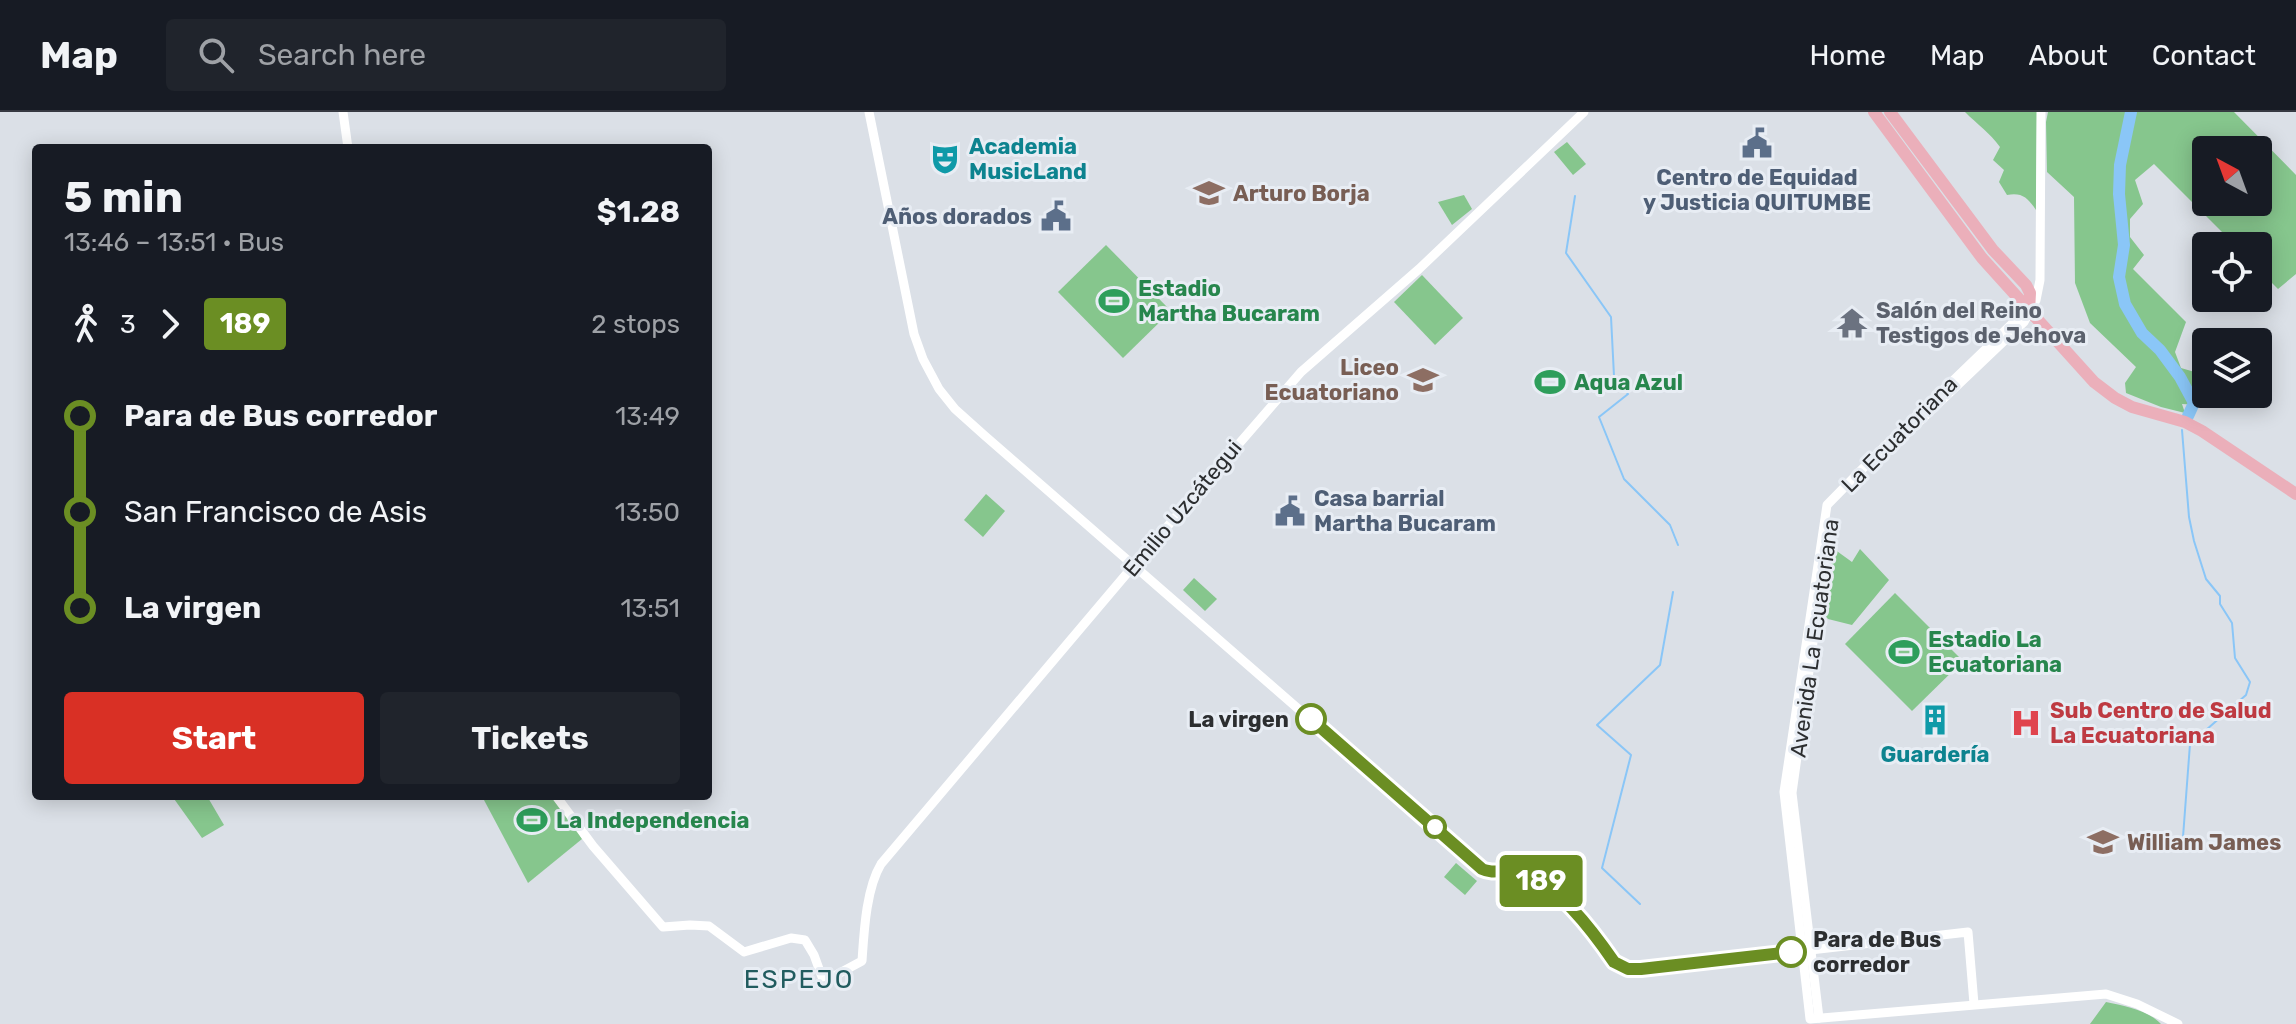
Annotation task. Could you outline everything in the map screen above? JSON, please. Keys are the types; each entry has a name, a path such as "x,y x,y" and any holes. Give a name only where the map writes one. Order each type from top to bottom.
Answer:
{"main road":[{"path":"1874,112 1982,258 2070,358 2107,393 2132,407 2193,426 2296,494"},
{"path":"1890,112 1985,240 2026,285 2030,293 2029,311"}],"street":[{"path":"343,112 347,144"},
{"path":"869,112 910,318 923,359 948,400 963,417 1482,869 1489,873 1520,872 1543,882 1573,910 1614,962 1628,969 1643,969 1968,932 1974,1004 2106,994 2137,1004 2178,1024"},
{"name":"Emilio Uzcátegui","path":"559,800 659,925 667,928 709,926 744,952 784,939 805,940 822,977 836,975 862,961 868,908 881,864 1134,565 1301,372 1419,269 1584,112"},
{"name":"Avenida La Ecuatoriana","path":"1807,950 1792,793 1831,510 1884,455 2024,322 2037,295 2040,280 2041,112"},
{"name":"La Ecuatoriana","path":"1974,1004 1815,1019 1784,792 1827,505 2019,317 2029,311"}],"green space":[{"path":"1965,112 2037,112 2036,210 2024,197 2007,195 1999,182 2004,170 1993,160 2000,147"},
{"path":"2048,112 2234,112 2258,136 2192,136 2192,202 2154,164 2135,180 2143,204 2130,219 2130,237 2144,255 2133,269 2186,322 2175,352 2181,368 2192,371 2192,405 2182,404 2185,413 2126,393 2125,383 2136,367 2090,323 2075,283 2074,197 2047,172"},
{"path":"1567,142 1586,164 1573,175 1554,152"},
{"path":"2272,151 2296,175 2296,274 2278,289 2272,283 2272,232 2222,232 2206,216 2272,216"},
{"path":"1464,195 1472,209 1452,225 1438,202"},
{"name":"Estadio Martha Bucaram","path":"1106,245 1171,311 1123,358 1058,292"},
{"path":"1422,275 1463,318 1435,345 1394,302"},
{"path":"986,494 1005,511 983,537 964,520"},
{"path":"1834,549 1852,562 1860,549 1889,580 1852,625 1828,619 1823,613"},
{"path":"1194,578 1217,599 1205,611 1183,590"},
{"name":"Estadio La Ecuatoriana","path":"1895,593 1963,661 1912,711 1845,644"},
{"path":"175,800 209,800 224,825 202,838"},
{"name":"La Independencia","path":"484,800 559,800 582,839 528,883"},
{"path":"1456,863 1477,881 1465,895 1444,877"},
{"path":"2106,1002 2143,1012 2161,1024 2090,1024"}],"waterway":[{"path":"2131,112 2120,165 2119,194 2124,245 2119,277 2125,304 2142,333 2160,350 2194,403 2188,416"},
{"path":"1575,196 1566,253 1611,317 1614,376 1628,394 1599,417 1624,479 1670,525 1678,545"},
{"path":"2182,430 2194,541 2206,579 2220,596 2220,604 2232,623 2235,658 2250,682 2246,695 2190,744 2183,837"},
{"path":"1640,904 1602,868 1631,755 1597,725 1660,665 1673,592"}],"bus line":[{"name":"189","path":"1311,719 1486,872 1512,870 1543,882 1573,910 1614,962 1621,966 1641,969 1791,952"}],"place":[{"name":"Centro de Equidad y Justicia QUITUMBE","path":"1757,143"},
{"name":"Academia MusicLand","path":"945,159"},
{"name":"Arturo Borja","path":"1209,193"},
{"name":"Años dorados","path":"1056,216"},
{"name":"Estadio Martha Bucaram","path":"1114,301"},
{"name":"Salón del Reino Testigos de Jehova","path":"1852,323"},
{"name":"Liceo Ecuatoriano","path":"1423,380"},
{"name":"Aqua Azul","path":"1550,382"},
{"name":"Casa barrial Martha Bucaram","path":"1290,511"},
{"name":"Estadio La Ecuatoriana","path":"1904,652"},
{"name":"La virgen","path":"1311,719"},
{"name":"Guardería","path":"1935,720"},
{"name":"Sub Centro de Salud La Ecuatoriana","path":"2026,723"},
{"name":"La Independencia","path":"532,820"},
{"name":"William James","path":"2103,842"},
{"name":"Para de Bus corredor","path":"1791,952"}],"district":[{"name":"ESPEJO","path":"799,979"}]}
